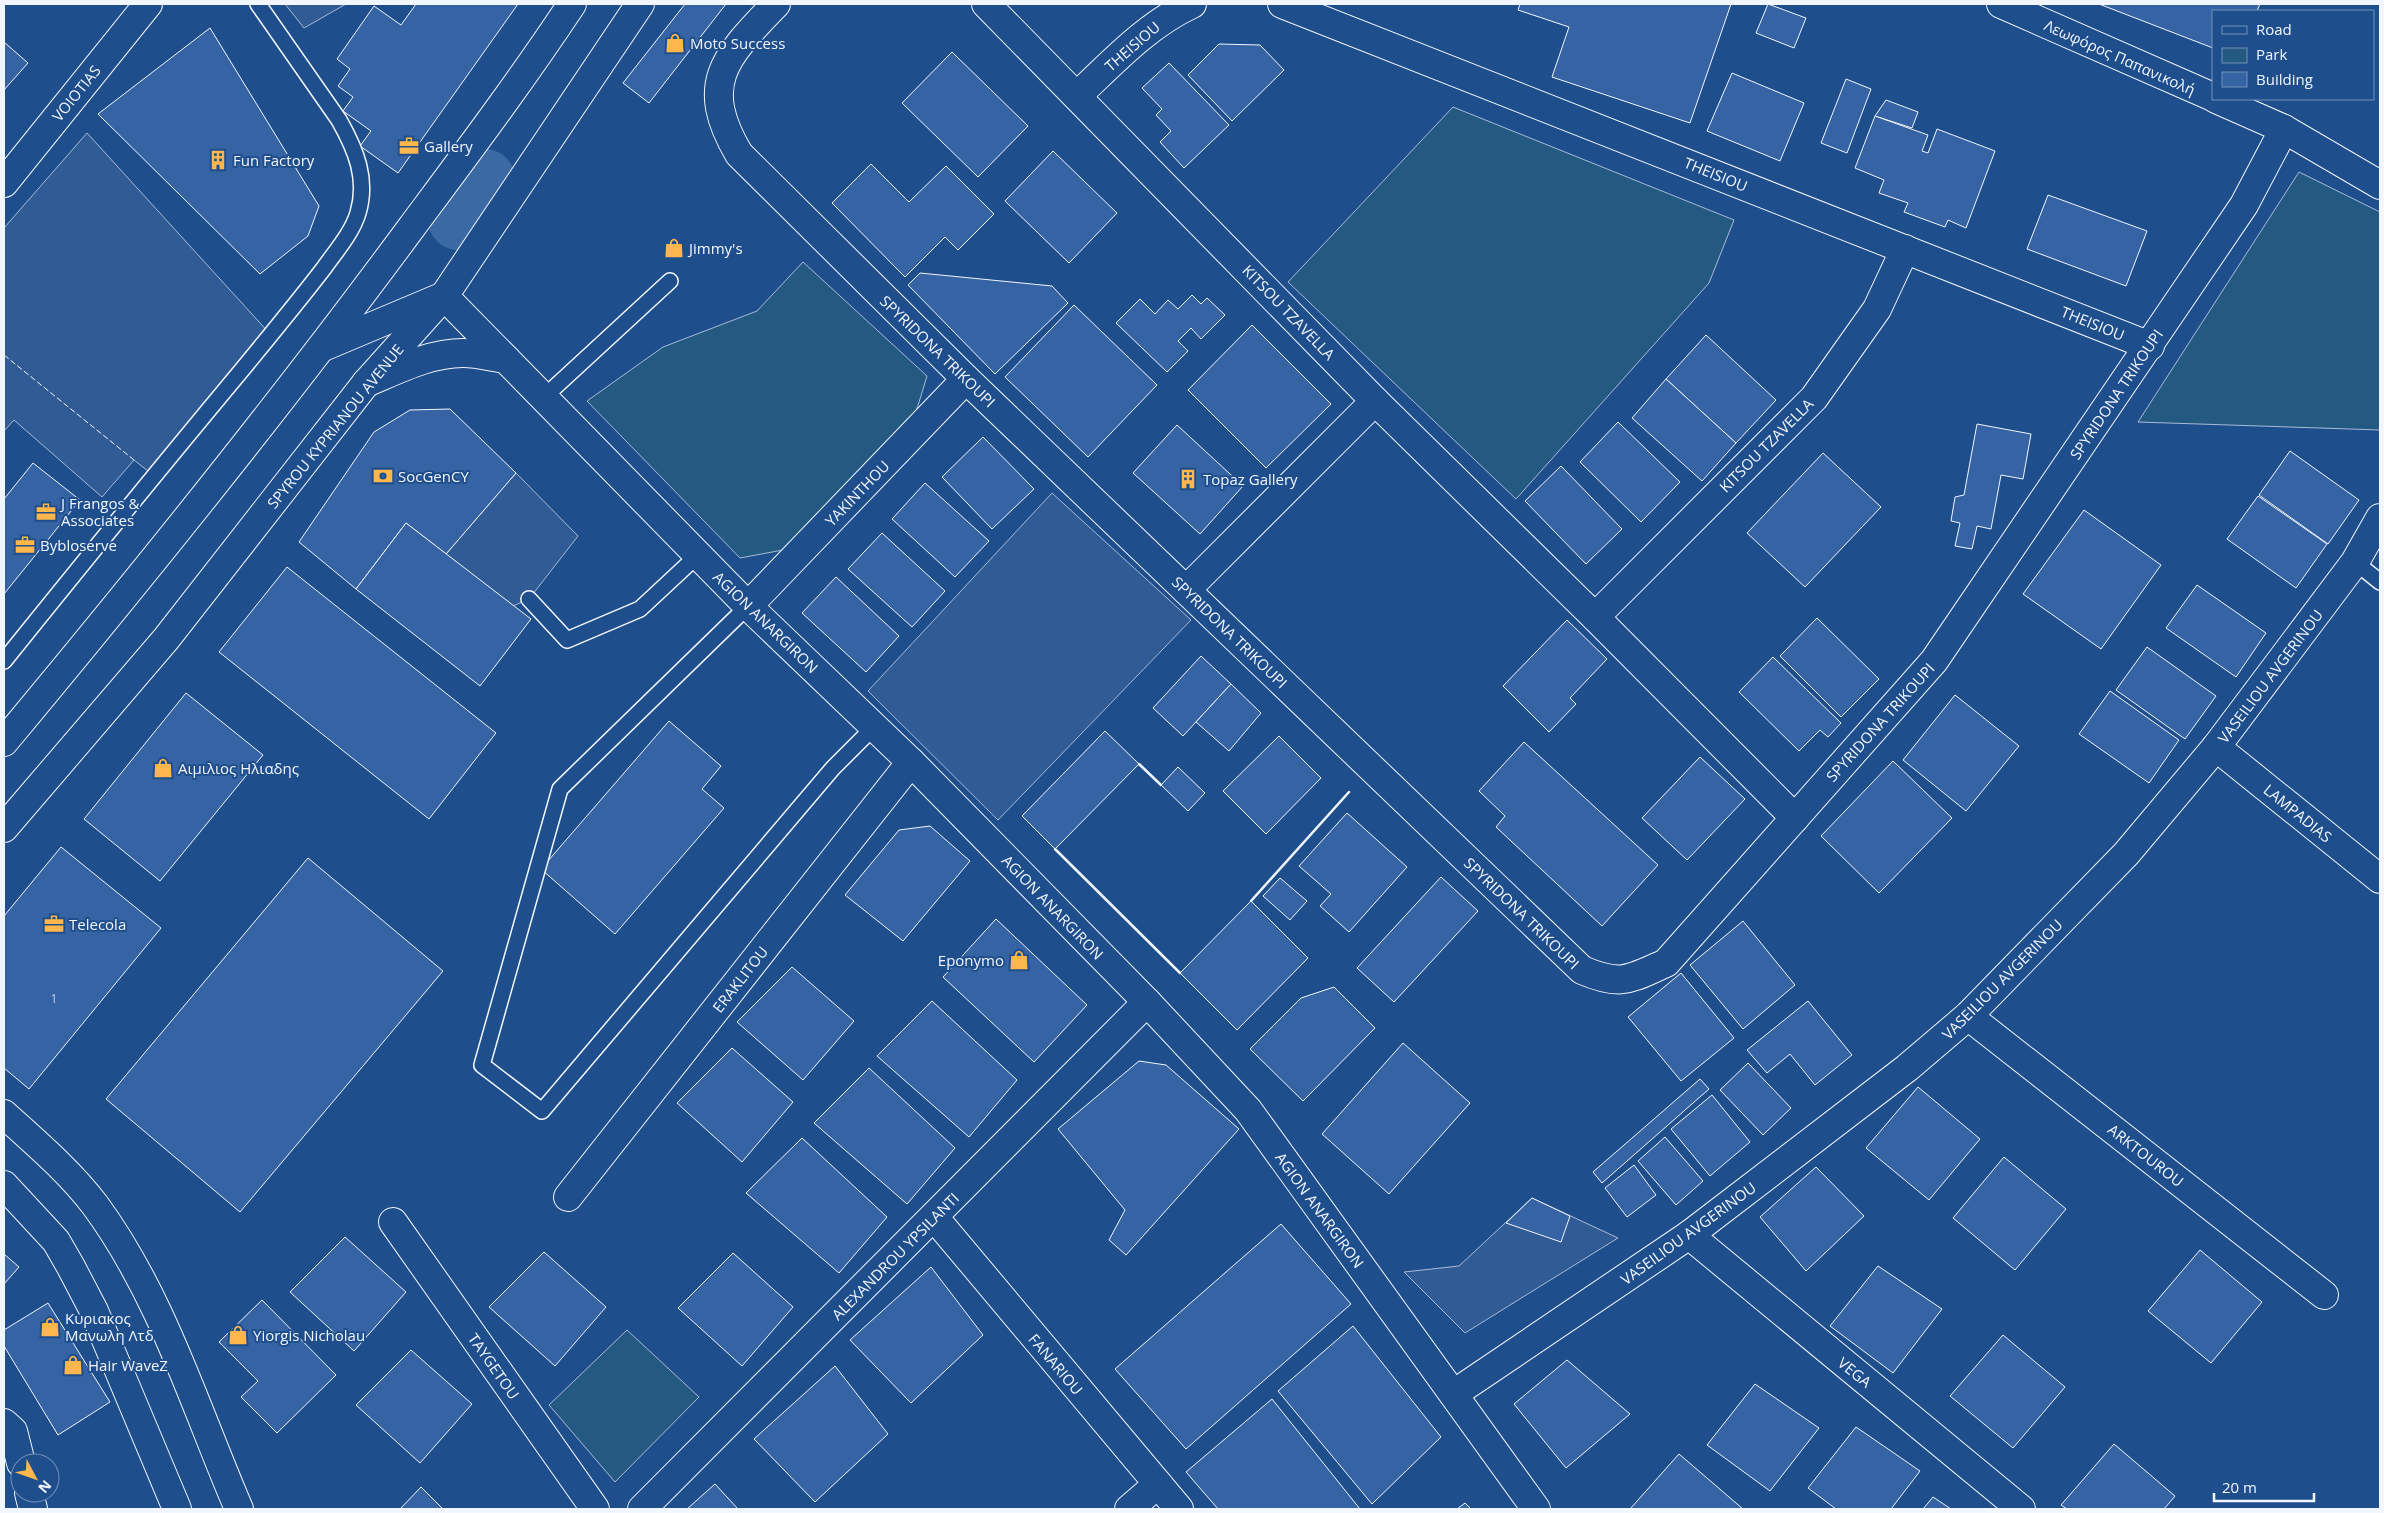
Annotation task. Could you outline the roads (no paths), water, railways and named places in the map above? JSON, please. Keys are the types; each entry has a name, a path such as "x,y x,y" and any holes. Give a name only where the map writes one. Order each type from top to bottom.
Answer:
{"street":[{"name":"VOIOTIAS","path":"4,183 148,4"},
{"path":"4,742 120,602 323,346 534,61 572,4"},
{"name":"SPYROU KYPRIANOU AVENUE","path":"4,828 166,639 366,383 444,296 640,4"},
{"name":"SPYRIDONA TRIKOUPI","path":"776,4 739,42 721,73 718,95 720,112 727,134 739,154 966,380 1582,970 1603,979 1625,981 1666,962 1934,661 2150,346 2244,205 2284,129"},
{"name":"KITSOU TZAVELLA","path":"986,4 1078,95 1375,401 1595,617 1795,818"},
{"name":"THEISIOU","path":"1078,95 1148,30 1161,20 1192,4"},
{"name":"THEISIOU","path":"1282,4 2150,346"},
{"name":"Λεωφόρος Παπανικολή","path":"2001,4 2212,97"},
{"name":"Λεωφόρος Παπανικολή","path":"2219,100 2284,129 2380,185"},
{"name":"KITSOU TZAVELLA","path":"1595,617 1814,398 1878,309 1905,248"},
{"path":"323,346 444,296"},
{"name":"AGION ANARGIRON","path":"444,296 748,606 912,762 1147,1002 1248,1110 1455,1393 1536,1509"},
{"path":"366,383 416,362 439,355 464,353 506,360"},
{"name":"YAKINTHOU","path":"748,606 966,380"},
{"path":"1186,590 1375,401"},
{"name":"VASEILIOU AVGERINOU","path":"1455,1393 1688,1235 1907,1068 1968,1016 2126,854 2216,747 2355,562 2380,518"},
{"name":"LAMPADIAS","path":"2216,747 2380,879"},
{"name":"ERAKLITOU","path":"568,1197 912,762"},
{"name":"ALEXANDROU YPSILANTI","path":"642,1509 1147,1002"},
{"name":"ARKTOUROU","path":"1968,1016 2324,1295"},
{"path":"4,1114 71,1177 94,1205 122,1245 154,1306 240,1509"},
{"path":"4,1185 56,1241 94,1311 177,1509"},
{"name":"FANARIOU","path":"934,1217 1180,1509"},
{"name":"TAYGETOU","path":"393,1222 595,1509"},
{"name":"VEGA","path":"1688,1235 2022,1509"},
{"path":"4,1423 13,1431 18,1453"},
{"path":"1129,1509 1158,1484"}],"lane":[{"path":"4,661 153,475 302,296 340,246 358,215 363,184 356,153 350,139 340,120 258,4"},
{"path":"544,398 670,281"},
{"path":"529,600 566,640 640,609 698,555"},
{"path":"2355,562 2380,582"},
{"path":"748,606 560,789 482,1065 542,1111 833,768 874,727"}],"waterway":[{"path":"458,220 485,179"}],"place":[{"name":"Moto Success","path":"675,43"},
{"name":"Gallery","path":"409,146"},
{"name":"Fun Factory","path":"218,160"},
{"name":"Jimmy's","path":"674,248"},
{"name":"SocGenCY","path":"383,476"},
{"name":"Topaz Gallery","path":"1188,479"},
{"name":"J Frangos & Associates","path":"46,512"},
{"name":"Bybloserve","path":"25,545"},
{"name":"Αιμιλιος Ηλιαδης","path":"163,768"},
{"name":"Telecola","path":"54,924"},
{"name":"Eponymo","path":"1019,960"},
{"name":"Κυριακος Μανωλη Λτδ","path":"50,1327"},
{"name":"Yiorgis Nicholau","path":"238,1335"},
{"name":"Hair WaveZ","path":"73,1365"}]}
